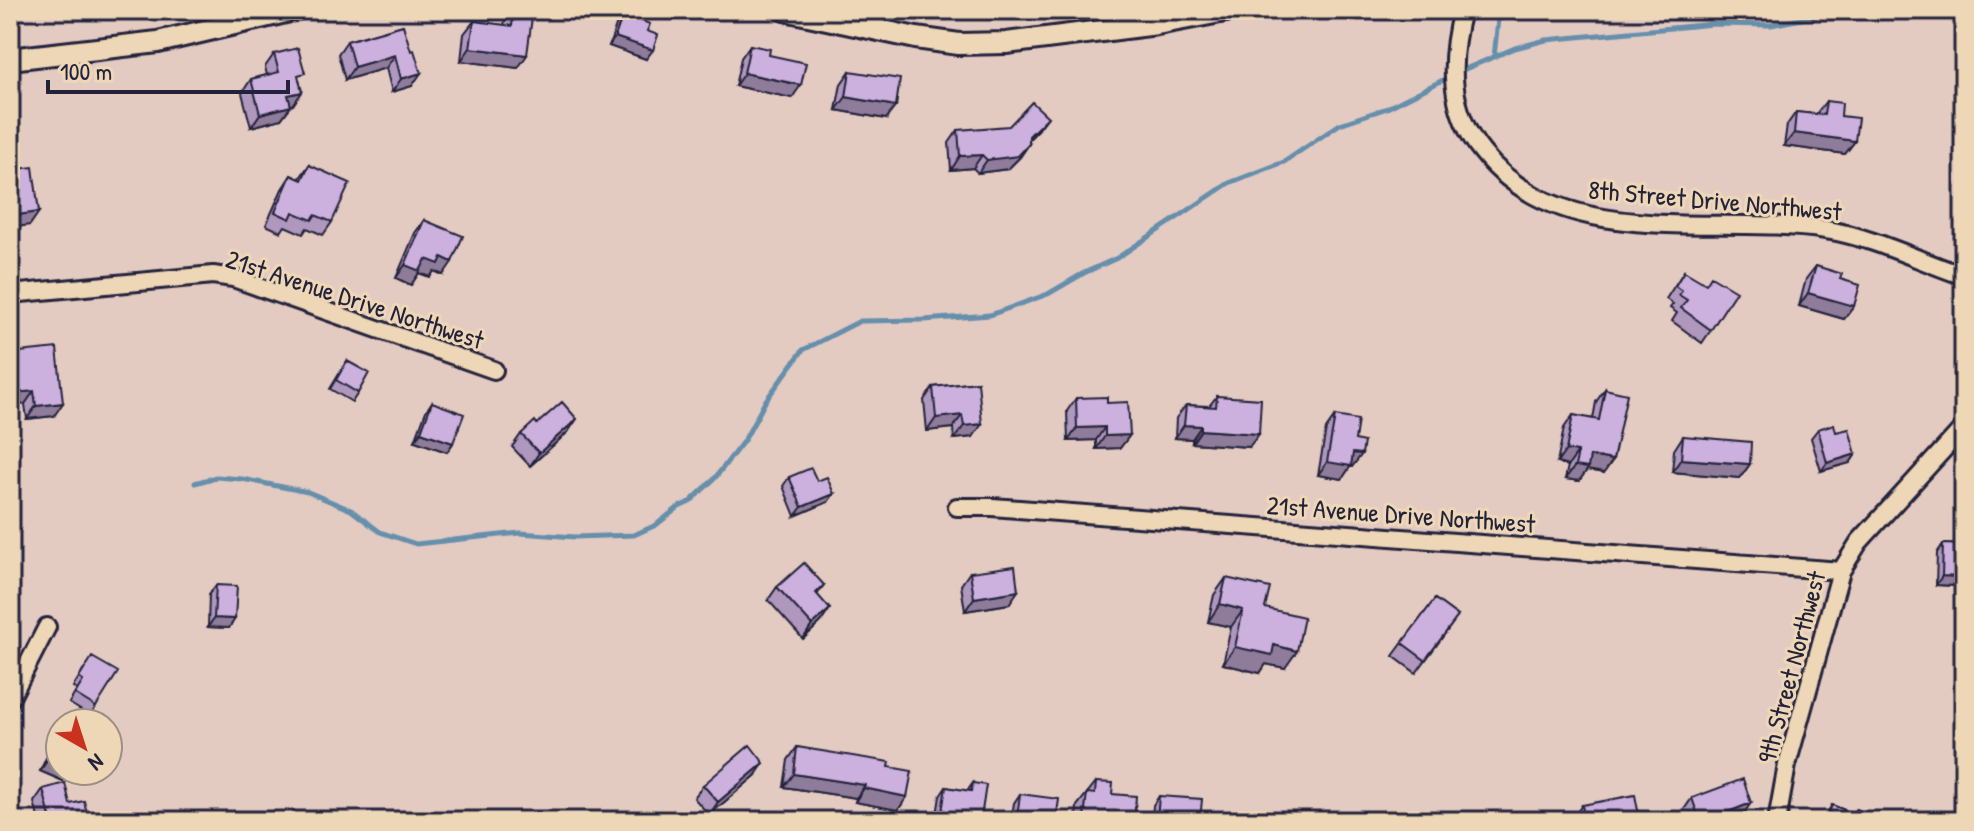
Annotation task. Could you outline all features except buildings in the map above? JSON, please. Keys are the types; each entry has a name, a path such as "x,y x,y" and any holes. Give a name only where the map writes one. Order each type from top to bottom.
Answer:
{"street":[{"path":"10,59 158,42 294,10"},
{"path":"785,10 959,44 1021,41 1157,24 1231,10"},
{"name":"8th Street Drive Northwest","path":"1462,10 1453,50 1453,89 1463,123 1472,140 1494,167 1516,186 1540,200 1567,210 1606,218 1829,230 1964,276"},
{"name":"21st Avenue Drive Northwest","path":"10,294 213,275 233,278 494,370"},
{"name":"9th Street Northwest","path":"1777,821 1787,765 1841,571 1859,542 1964,427"},
{"name":"21st Avenue Drive Northwest","path":"957,507 992,507 1841,571"},
{"path":"10,699 47,627"}],"waterway":[{"path":"1494,57 1499,10"},
{"path":"1458,72 1515,48 1546,40 1713,24 1771,25 1848,10"},
{"path":"195,483 216,477 242,479 308,492 351,510 380,532 416,544 520,533 575,537 634,535 656,525 690,502 715,478 745,439 766,400 803,350 860,321 990,315 1048,294 1117,258 1229,183 1284,162 1340,124 1387,108 1449,77"}]}
